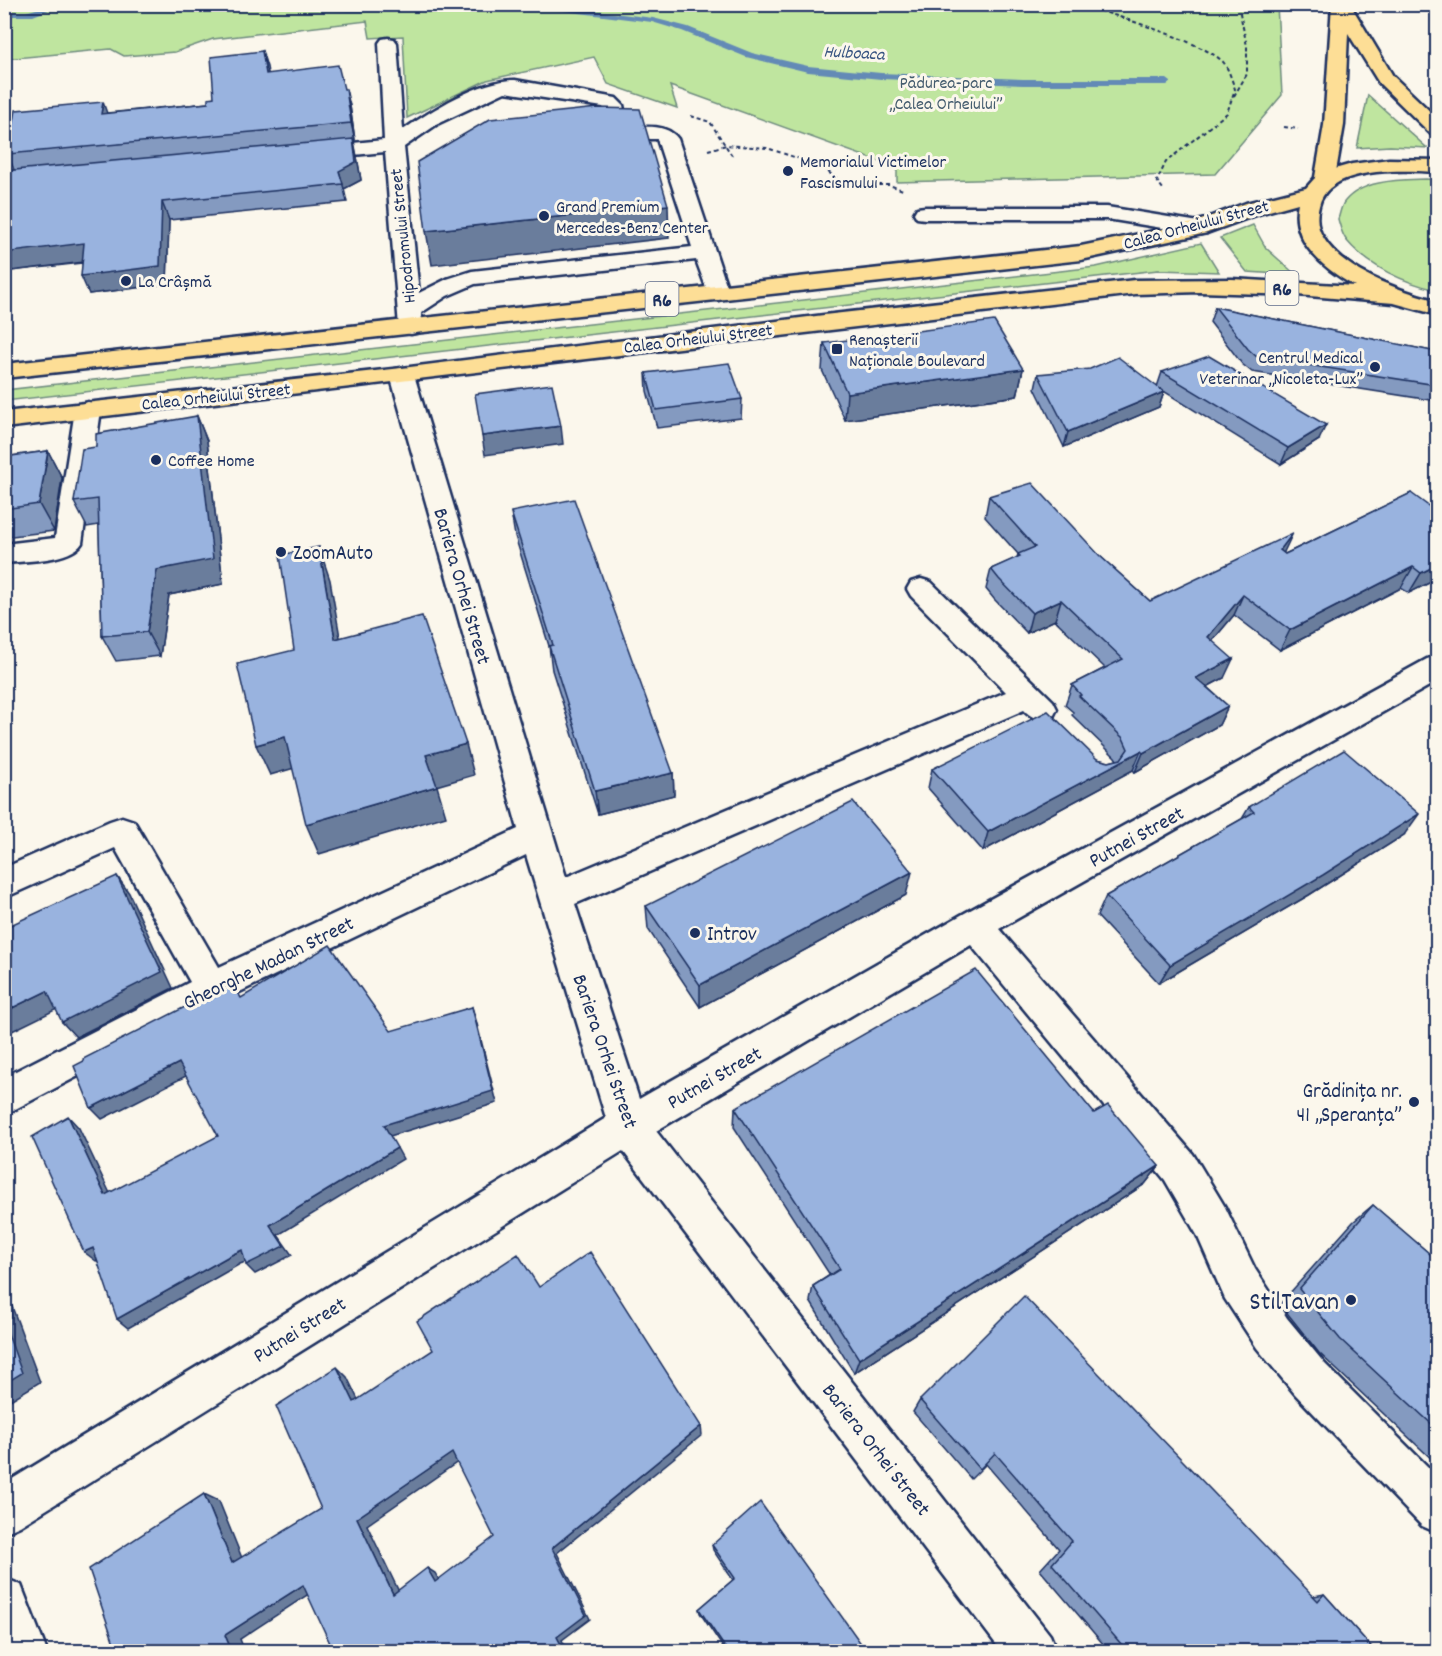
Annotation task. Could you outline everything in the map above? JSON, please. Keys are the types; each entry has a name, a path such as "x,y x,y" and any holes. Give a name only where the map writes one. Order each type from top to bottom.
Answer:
{"main road":[{"name":"R6","path":"1341,6 1386,79 1437,129"},
{"name":"R6","path":"1341,6 1334,125 1318,188 1305,217 1316,244 1347,272 1393,296 1437,308"},
{"name":"R6","path":"1318,188 1347,172 1379,165 1437,166"},
{"name":"Calea Orheiului Street","path":"4,371 410,319 718,293 1081,253 1199,228 1318,188"},
{"name":"Calea Orheiului Street","path":"4,420 1135,287 1170,284 1289,288 1393,296"}],"street":[{"name":"Hipodromului Street","path":"388,43 394,145 410,319"},
{"path":"394,145 432,119 502,87 515,86 609,102 613,105 614,110 605,119 609,135 658,133 668,139 718,293"},
{"name":"Hipodromului Street","path":"287,155 394,145"},
{"path":"925,213 1107,213 1199,228"},
{"path":"410,319 426,297 447,286 472,278 705,252"},
{"name":"Bariera Orhei Street","path":"402,375 536,835 628,1126 1034,1652"},
{"path":"4,554 59,547 69,543 88,410"},
{"path":"921,590 1060,727"},
{"name":"Putnei Street","path":"4,1510 628,1126 975,925 1437,667"},
{"path":"555,897 1028,695"},
{"path":"4,884 122,830 212,988"},
{"name":"Gheorghe Madan Street","path":"4,1097 212,988 536,835"},
{"path":"975,925 1179,1167 1211,1221 1240,1284 1272,1333 1310,1379 1437,1510"},
{"path":"4,1602 23,1652"}],"path":[{"path":"1080,4 1211,52 1225,64 1234,89 1231,102"},
{"path":"1156,181 1166,162 1227,112 1247,74 1247,46 1238,4"},
{"path":"704,151 726,145 767,148 821,166 844,185"},
{"path":"815,184 889,185 908,192 925,213"}],"green space":[{"name":"Pădurea-parc „Calea Orheiului”","path":"5,4 1277,5 1282,95 1215,174 897,182 897,168 670,86 677,108 608,84 594,57 487,80 407,118 403,36 370,38 367,21 213,39 175,52 124,56 111,49 5,59"},
{"path":"1368,95 1427,148 1390,146 1357,148"},
{"path":"1437,180 1437,290 1388,273 1366,259 1345,239 1338,219 1344,203 1362,188 1383,182"},
{"path":"1253,225 1266,248 1296,275 1247,272 1220,238"},
{"path":"1201,243 1219,272 1158,270 5,401 5,390 1096,267"}],"building":[{"path":"262,51 266,74 338,65 344,89 346,89 351,123 8,154 16,110 103,102 101,114 208,103 208,98 214,97 211,57"},
{"name":"Grand Premium Mercedes-Benz Center","path":"598,108 640,109 668,205 426,231 417,162 490,119"},
{"path":"353,139 356,162 339,171 343,184 162,202 160,266 81,276 84,243 4,253 4,171"},
{"path":"1215,307 1437,352 1437,385 1257,357"},
{"path":"994,321 1023,369 847,393 824,343"},
{"path":"1209,356 1326,425 1288,448 1162,372"},
{"path":"1118,357 1164,392 1068,432 1038,374 1090,369"},
{"path":"729,363 742,399 656,410 646,373"},
{"path":"552,384 561,426 482,436 475,394"},
{"path":"197,416 213,559 157,570 147,632 102,636 98,499 74,502 82,449 96,447 96,434"},
{"path":"48,451 39,504 4,509 4,457"},
{"path":"1032,483 1100,556 1150,601 1293,533 1280,550 1285,554 1411,493 1434,510 1437,508 1437,565 1421,573 1413,567 1290,630 1243,595 1208,637 1233,659 1196,678 1228,706 1143,753 1141,751 988,832 932,769 1048,711 1097,759 1109,762 1121,759 1128,749 1123,738 1079,696 1081,695 1072,685 1123,659 1061,600 1032,613 991,569 1035,547 989,496"},
{"path":"574,499 673,773 595,791 549,646 553,645 511,512"},
{"path":"319,547 335,639 422,616 466,744 426,755 437,786 306,824 285,737 256,745 237,664 294,650 280,555"},
{"path":"1344,750 1419,814 1323,875 1170,965 1106,896 1254,812 1249,807"},
{"path":"853,802 912,872 700,985 646,906"},
{"path":"117,876 162,972 62,1022 47,991 4,1012 4,928"},
{"path":"330,945 391,1031 472,1007 493,1091 384,1125 397,1148 270,1225 284,1246 246,1265 242,1250 117,1319 93,1248 84,1252 32,1137 68,1116 105,1195 218,1136 179,1063 91,1108 74,1066 84,1061 83,1059 232,983 241,998"},
{"path":"976,970 1094,1113 1108,1105 1159,1166 859,1359 813,1286 840,1269 735,1108"},
{"path":"1373,1205 1437,1260 1437,1429 1340,1339 1299,1289"},
{"path":"590,1252 701,1426 552,1548 586,1615 557,1637 565,1652 334,1652 303,1585 225,1635 232,1652 117,1652 89,1569 204,1494 232,1563 321,1509 276,1406 337,1367 354,1402 433,1350 417,1321 518,1254 539,1287","holes":["452,1453 494,1537 435,1582 427,1568 393,1594 357,1518"]},
{"path":"1024,1296 1318,1601 1324,1594 1376,1652 1128,1652 1052,1564 1072,1541 995,1453 980,1469 920,1400"},
{"path":"4,1323 22,1373 4,1384"},
{"path":"760,1502 867,1652 728,1652 699,1609 735,1578 712,1545"}],"waterway":[{"name":"Hulboaca","path":"4,14 33,13 60,4"},
{"name":"Hulboaca","path":"287,4 319,9 418,7 436,4"},
{"name":"Hulboaca","path":"548,4 555,8 653,20 685,29 749,55 808,69 881,76 1023,82 1167,82"}],"place":[{"name":"Memorialul Victimelor Fascismului","path":"788,171"},
{"name":"Grand Premium Mercedes-Benz Center","path":"544,216"},
{"name":"La Crâșmă","path":"126,281"},
{"name":"Renașterii Naționale Boulevard","path":"837,349"},
{"name":"Centrul Medical Veterinar „Nicoleta-Lux”","path":"1375,367"},
{"name":"Coffee Home","path":"156,460"},
{"name":"ZoomAuto","path":"281,552"},
{"name":"Introv","path":"695,933"},
{"name":"Grădinița nr. 41 „Speranța”","path":"1414,1102"},
{"name":"StilTavan","path":"1351,1300"}]}
